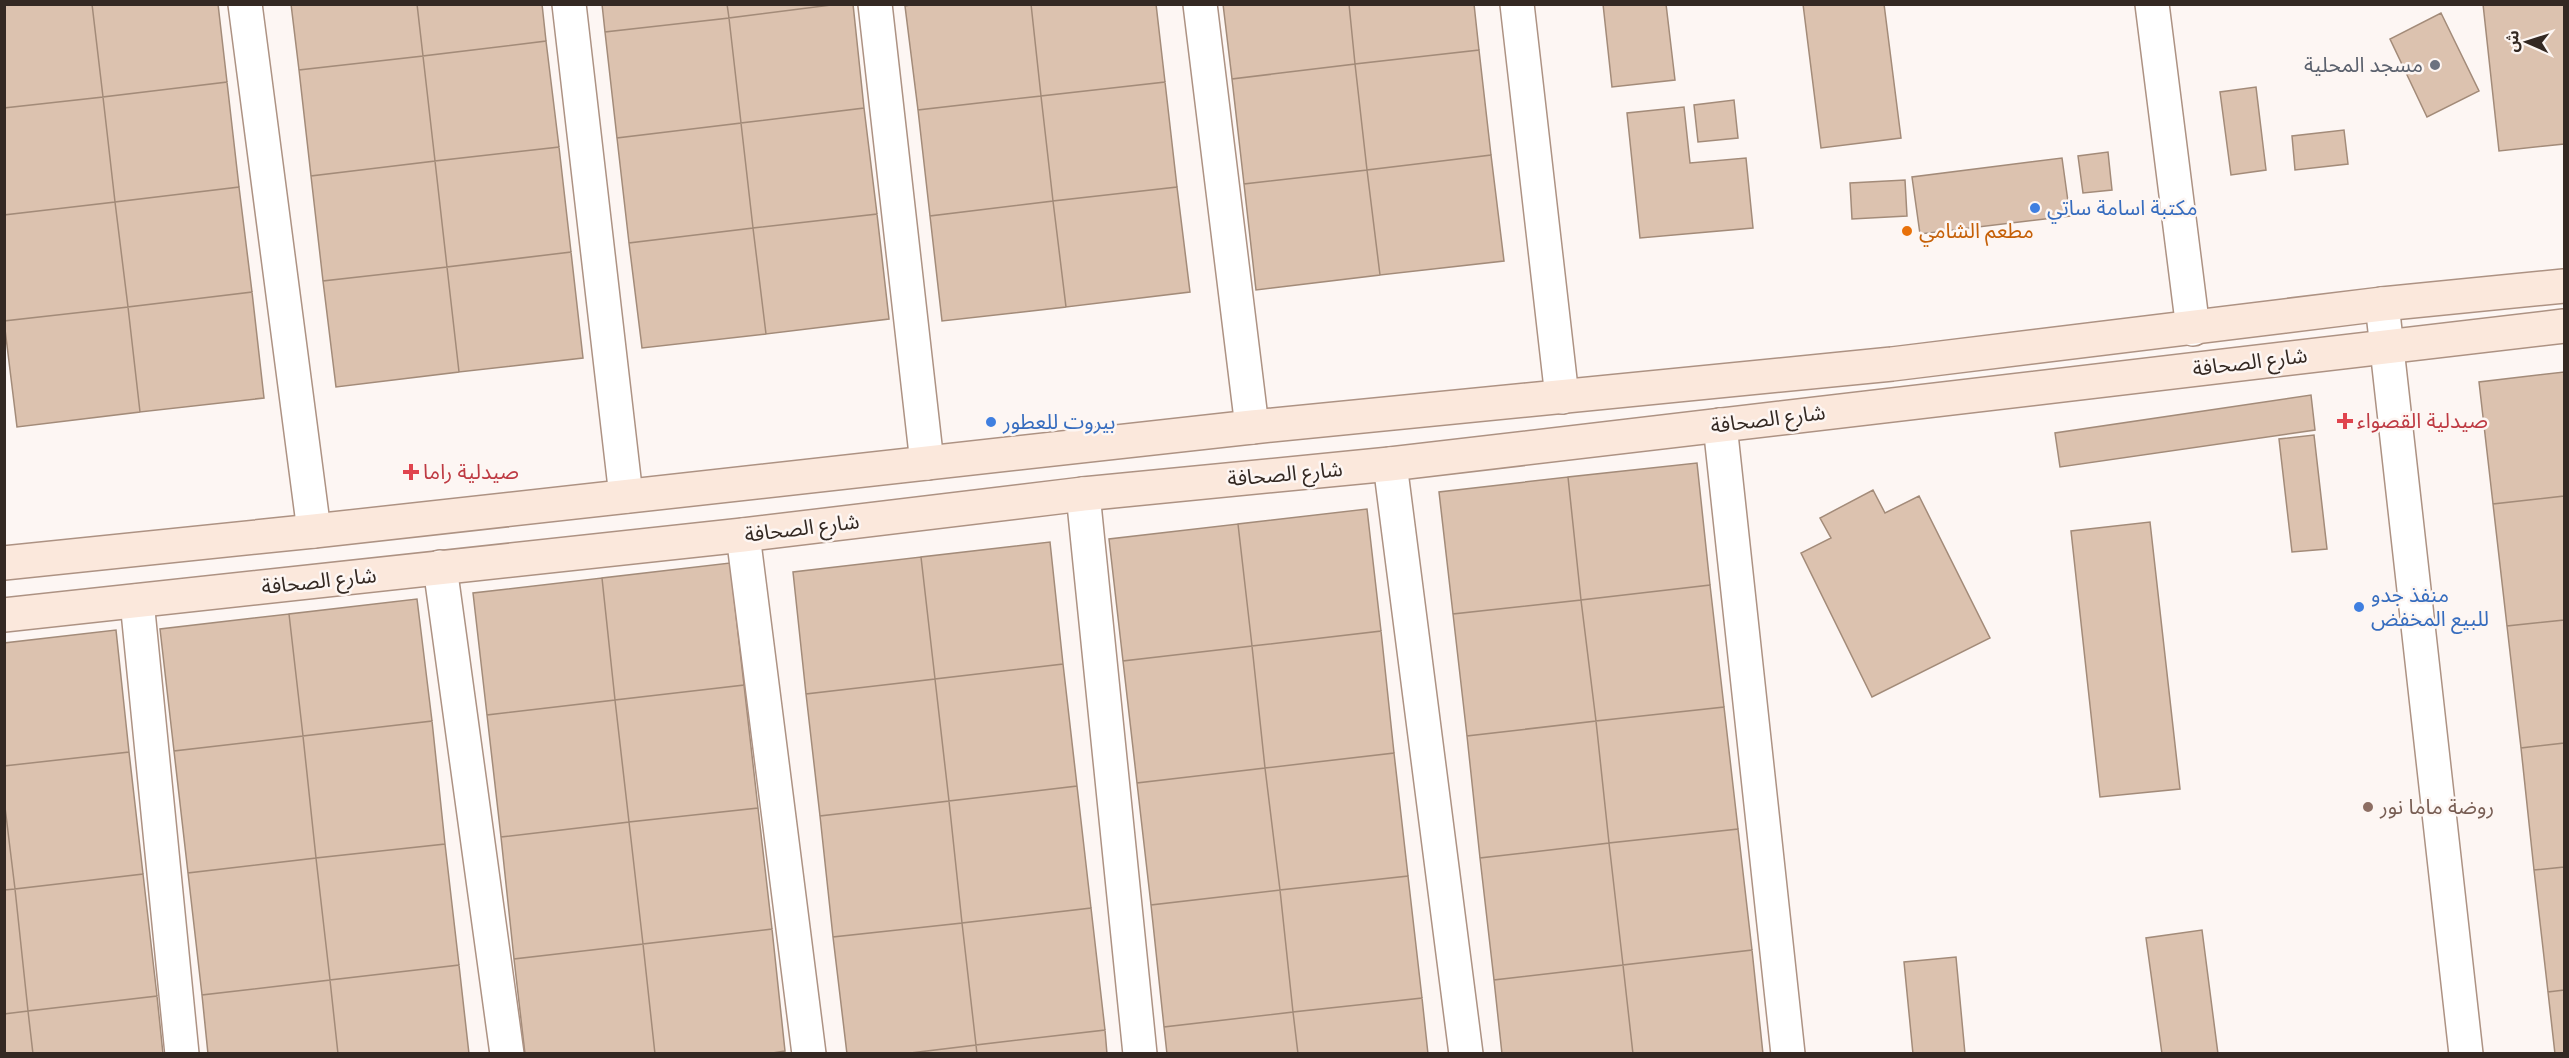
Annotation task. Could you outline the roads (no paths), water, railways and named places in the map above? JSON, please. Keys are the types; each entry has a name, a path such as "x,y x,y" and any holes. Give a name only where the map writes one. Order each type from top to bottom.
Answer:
{"main road":[{"name":"شارع الصحافة","path":"4,563 1252,427 1892,364 2193,329 2382,304 2565,286"},
{"name":"شارع الصحافة","path":"4,615 743,535 1083,494 1390,464 2565,326"}],"street":[{"path":"245,4 314,531"},
{"path":"569,4 626,496"},
{"path":"875,4 927,463"},
{"path":"1200,4 1252,427"},
{"path":"1516,4 1562,397"},
{"path":"2152,4 2193,329"},
{"path":"2382,304 2466,1053"},
{"path":"1720,425 1788,1053"},
{"path":"1390,464 1466,1053"},
{"path":"1083,494 1140,1053"},
{"path":"743,535 808,1053"},
{"path":"440,567 507,1053"},
{"path":"137,601 182,1053"}],"place":[{"name":"مسجد المحلية","path":"2435,65"},
{"name":"مكتبة اسامة ساتي","path":"2035,208"},
{"name":"مطعم الشامي","path":"1907,231"},
{"name":"صيدلية القصواء","path":"2345,421"},
{"name":"بيروت للعطور","path":"991,422"},
{"name":"صيدلية راما","path":"411,472"},
{"name":"منفذ جدو للبيع المخفض","path":"2359,607"},
{"name":"روضة ماما نور","path":"2368,807"}]}
